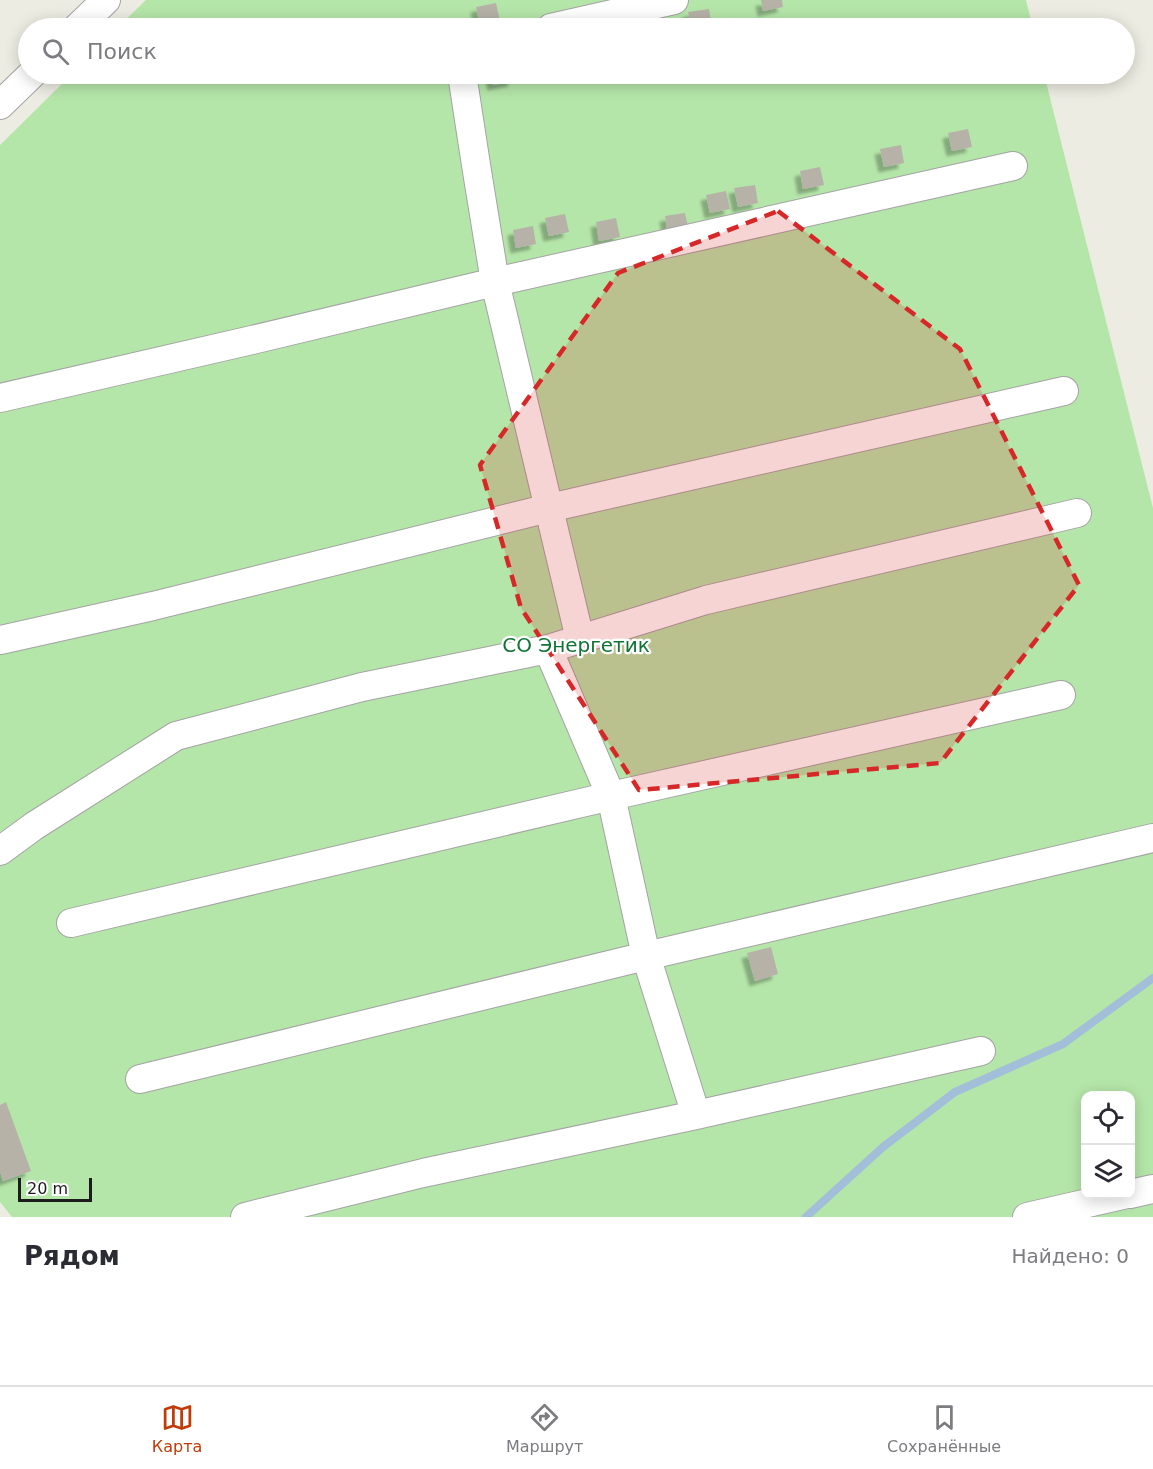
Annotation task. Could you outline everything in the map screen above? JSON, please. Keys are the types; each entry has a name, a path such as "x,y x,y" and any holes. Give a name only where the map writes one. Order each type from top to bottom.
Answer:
{"street":[{"path":"87,18 106,0"},
{"path":"595,18 674,0"},
{"path":"0,105 22,84"},
{"path":"464,84 495,282 580,639"},
{"path":"0,398 495,282 1013,166"},
{"path":"1,639 153,606 549,508 1064,392"},
{"path":"0,851 33,825 176,736 362,687 548,649 706,600 1077,513"},
{"path":"548,649 611,796 646,956 696,1114"},
{"path":"71,923 611,796 1061,695"},
{"path":"140,1079 646,956 1153,838"},
{"path":"245,1217 423,1173 981,1051"},
{"path":"1135,1193 1153,1189"},
{"path":"1027,1217 1107,1199"}],"highlighted area":[{"path":"778,211 960,349 1079,585 940,763 639,790 521,608 480,465 618,273"}],"green space":[{"path":"146,0 1026,0 1030,18 127,18"},
{"name":"СО Энергетик","path":"62,84 1047,84 1153,508 1153,1217 12,1217 0,1202 0,145"}],"building":[{"path":"761,0 782,0 783,7 763,11"},
{"path":"496,3 499,18 478,18 476,7"},
{"path":"709,9 710,18 690,18 688,12"},
{"path":"968,129 972,147 952,151 948,133"},
{"path":"901,145 904,163 884,167 880,149"},
{"path":"820,167 824,185 803,189 800,171"},
{"path":"755,185 758,203 738,207 734,188"},
{"path":"726,191 730,209 710,213 706,195"},
{"path":"685,213 689,231 668,235 665,216"},
{"path":"565,214 569,232 549,236 545,218"},
{"path":"616,218 620,237 599,241 596,222"},
{"path":"533,226 536,244 516,248 513,230"},
{"path":"771,947 778,974 755,981 747,953"},
{"path":"6,1102 31,1171 3,1181 0,1171 0,1105"}],"waterway":[{"path":"806,1217 883,1147 955,1092 1063,1044 1153,978"}]}
